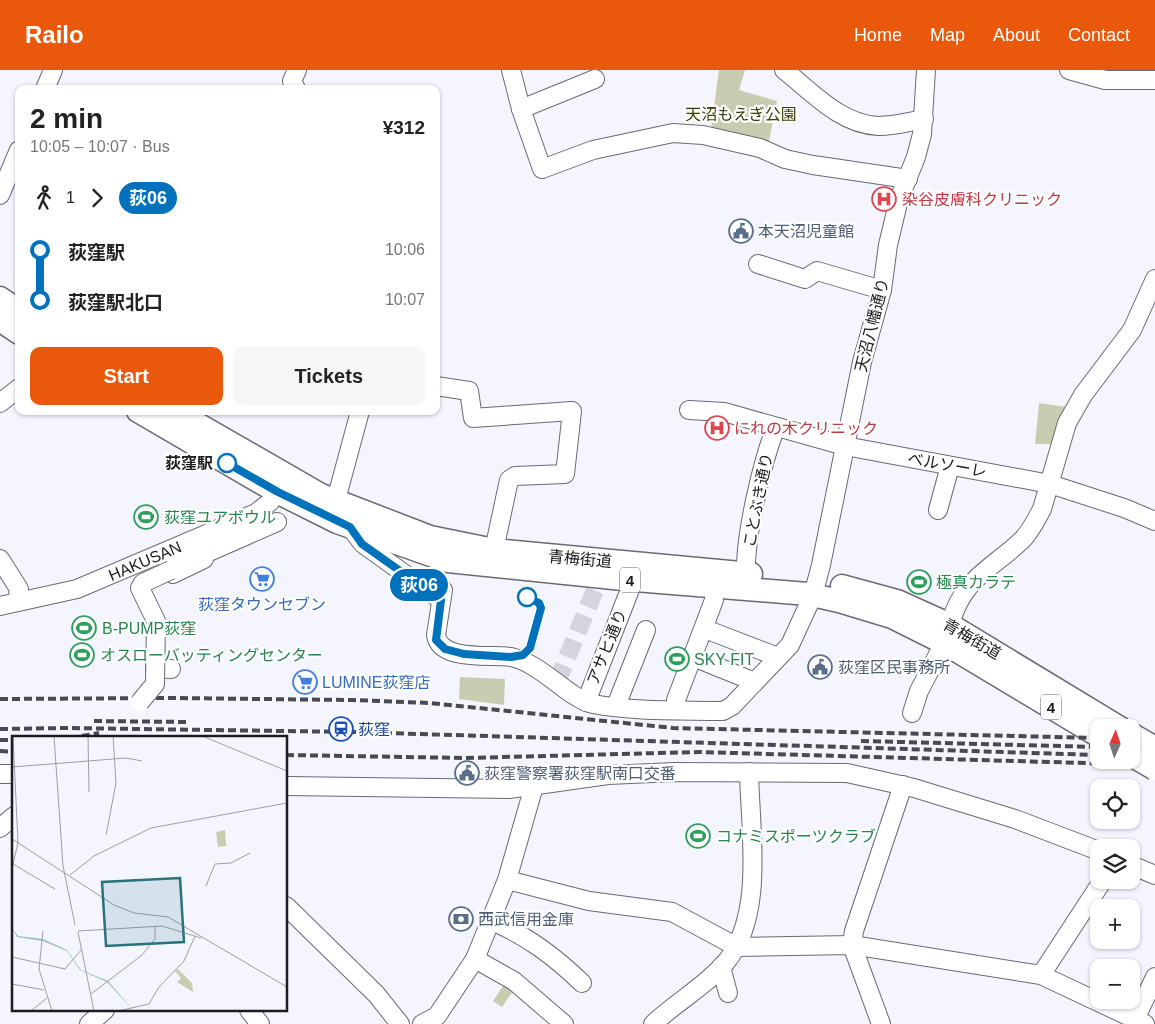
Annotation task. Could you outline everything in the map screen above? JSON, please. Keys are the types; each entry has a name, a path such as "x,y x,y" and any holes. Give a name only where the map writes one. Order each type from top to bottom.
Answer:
{"main road":[{"path":"0,298 15,308"},
{"path":"0,320 15,330"},
{"name":"青梅街道","path":"145,415 278,492 344,525 448,561 528,570 815,588"},
{"name":"青梅街道","path":"182,415 333,500 430,537 494,550 746,573 815,588 897,601 947,634 1004,679 1090,731"},
{"name":"青梅街道","path":"947,634 1052,686 1105,719"},
{"path":"1140,739 1155,748"},
{"path":"1140,760 1155,769"}],"street":[{"path":"47,85 53,70"},
{"path":"294,85 292,81 297,70"},
{"path":"511,70 521,109 542,169 593,150 673,133 703,135 760,148 785,159 813,165 908,179"},
{"path":"784,70 820,100 856,122 878,126 924,120"},
{"name":"天沼八幡通り","path":"586,702 676,710 723,711 732,706 790,645 815,588 862,362 882,290 888,245 899,199 916,157 924,120 926,70"},
{"path":"1069,70 1105,80 1155,80"},
{"path":"521,109 595,80"},
{"path":"0,195 15,159"},
{"path":"758,264 805,279 817,271 882,290"},
{"path":"912,713 919,691 947,634 953,613 972,582 982,571 1027,535 1042,509 1067,423 1083,395 1132,330 1155,279"},
{"path":"440,387 469,391 473,418 572,411 565,474 515,476 509,480 494,550"},
{"path":"0,402 15,391"},
{"name":"ベルソーレ","path":"689,410 724,412 845,446 1050,484 1124,508 1155,521"},
{"path":"359,415 339,489 333,500 333,516 362,544 442,595 436,640 445,649 464,654 511,657 524,662 586,702"},
{"name":"ことぶき通り","path":"746,573 746,561 757,494 769,444 776,427"},
{"path":"938,510 950,466"},
{"name":"HAKUSAN","path":"8,604 77,589 256,513 270,502 278,492"},
{"path":"140,702 155,684 163,669 156,621 148,601 140,588 143,583 171,570 168,564 200,550 202,555 245,544 277,522"},
{"path":"0,560 19,589 8,604"},
{"name":"アサヒ通り","path":"586,702 629,592"},
{"path":"676,710 676,700 705,629 714,600"},
{"path":"705,629 778,657"},
{"path":"616,706 646,630"},
{"path":"693,657 755,682"},
{"path":"660,1021 721,967 737,947 744,932 751,900 749,772"},
{"path":"288,786 474,790 534,786 570,779 608,775 749,772 847,773 903,785 1015,819 1090,848"},
{"path":"881,1024 852,945 854,932 903,785"},
{"path":"422,1024 437,1016 475,959 507,880 534,786"},
{"path":"0,828 12,818"},
{"path":"1140,869 1155,875"},
{"path":"507,880 589,901 672,912 737,947 852,945 1040,975 1138,1022 1155,977"},
{"path":"1040,975 1097,889"},
{"path":"288,908 376,994 400,1024"},
{"path":"492,921 531,939 561,962 582,982"},
{"path":"475,959 514,982 564,1024"},
{"path":"721,967 728,993"},
{"path":"251,1012 260,1024"}],"shaded area":[{"name":"染谷皮膚科クリニック","path":"878,190 893,196 889,207 875,202"}],"green space":[{"name":"天沼もえぎ公園","path":"719,70 745,70 739,90 777,101 768,146 711,129"},
{"path":"1039,403 1066,407 1052,444 1035,444"},
{"path":"460,677 505,679 504,705 459,699"},
{"path":"505,983 515,988 502,1007 493,1001"}],"tunnel":[{"path":"557,682 595,590"}],"railway":[{"path":"0,699 352,700 430,703 673,728 1090,738"},
{"path":"94,721 189,722"},
{"path":"0,729 68,728 355,732 1090,755"},
{"path":"82,736 99,733"},
{"path":"1140,739 1155,740"},
{"path":"0,740 12,740"},
{"path":"861,741 1090,747"},
{"path":"1140,748 1155,748"},
{"path":"0,751 12,752"},
{"path":"288,755 466,758 699,752 1155,765"},
{"path":"1140,756 1155,757"}],"bus line":[{"name":"荻06","path":"227,463 278,492 350,527 362,544 441,600 436,640 445,649 464,654 511,657 523,655 530,648 541,608 539,603 527,597"}],"place":[{"name":"染谷皮膚科クリニック","path":"884,199"},
{"name":"本天沼児童館","path":"741,231"},
{"name":"にれの木クリニック","path":"717,428"},
{"name":"荻窪駅","path":"227,463"},
{"name":"荻窪ユアボウル","path":"146,517"},
{"name":"荻窪タウンセブン","path":"262,579"},
{"name":"極真カラテ","path":"919,582"},
{"name":"B-PUMP荻窪","path":"84,628"},
{"name":"オスローバッティングセンター","path":"82,655"},
{"name":"SKY FIT","path":"677,659"},
{"name":"荻窪区民事務所","path":"820,667"},
{"name":"LUMINE荻窪店","path":"305,682"},
{"name":"荻窪","path":"341,729"},
{"name":"荻窪警察署荻窪駅南口交番","path":"467,773"},
{"name":"コナミスポーツクラブ","path":"698,836"},
{"name":"西武信用金庫","path":"461,919"}]}
